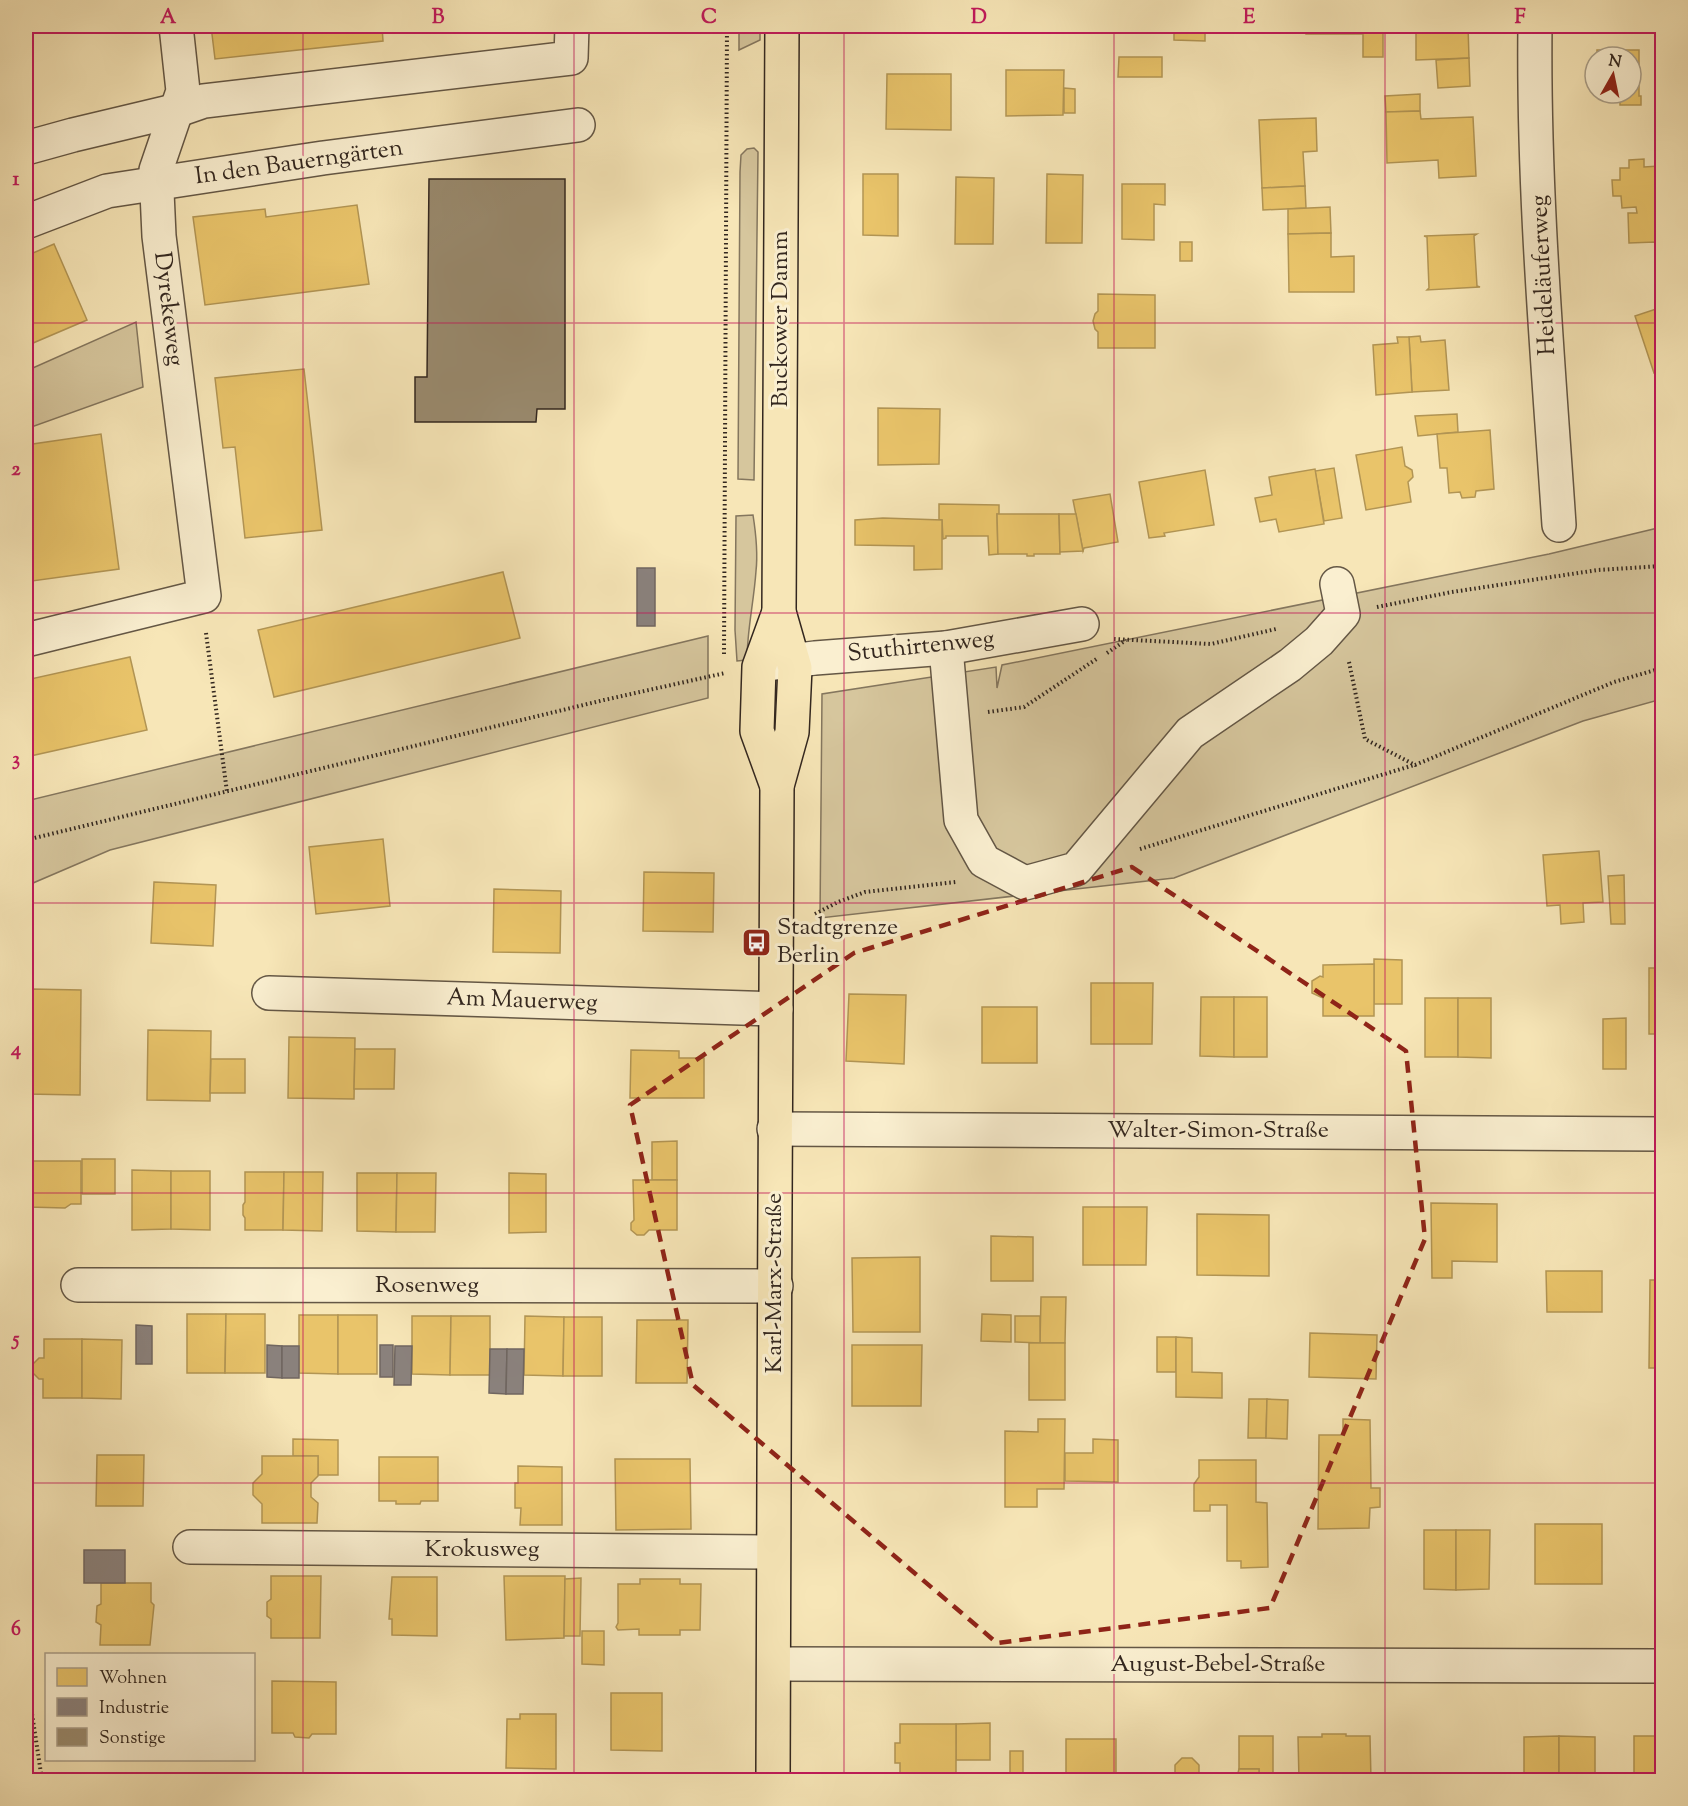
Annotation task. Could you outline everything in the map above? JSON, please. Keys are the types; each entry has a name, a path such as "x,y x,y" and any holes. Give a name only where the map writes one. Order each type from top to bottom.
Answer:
{"main road":[{"name":"Buckower Damm","path":"782,26 779,612 795,668 794,699"},
{"name":"Buckower Damm","path":"758,699 760,665 779,612"},
{"name":"Karl-Marx-Straße","path":"758,699 757,730 777,786"},
{"name":"Karl-Marx-Straße","path":"773,1780 777,786 792,732 794,699"}],"street":[{"name":"Dyrekeweg","path":"176,26 184,86 178,110 158,160 156,184 159,236 204,596"},
{"path":"26,148 178,110 188,105 223,98 571,58 572,26"},
{"name":"Heideläuferweg","path":"1535,26 1535,110 1559,525"},
{"name":"In den Bauerngärten","path":"26,222 107,191 323,158 578,125"},
{"path":"26,640 204,596"},
{"path":"946,648 961,820 984,861 1024,883 1076,869 1190,733 1290,666 1319,641 1340,599"},
{"name":"Stuthirtenweg","path":"760,665 815,658 946,648 1082,624"},
{"name":"Am Mauerweg","path":"269,993 776,1009"},
{"name":"Walter-Simon-Straße","path":"774,1129 1662,1134"},
{"name":"Rosenweg","path":"78,1286 776,1286"},
{"name":"Krokusweg","path":"190,1547 773,1552"},
{"name":"August-Bebel-Straße","path":"774,1664 1662,1666"}],"path":[{"path":"724,661 727,26"},
{"path":"204,596 205,623 227,792"},
{"path":"1340,599 1348,660 1365,739 1415,765"},
{"path":"949,692 981,714 1024,706 1127,640"},
{"path":"1132,852 1415,765 1614,682 1662,668"},
{"path":"26,840 724,673"},
{"path":"815,915 838,902 865,892 1012,876"},
{"path":"26,1674 42,1780"}],"highlighted area":[{"path":"1132,867 1406,1051 1425,1239 1270,1608 997,1643 693,1385 630,1105 854,953"}],"shaded area":[{"path":"739,26 760,26 760,40 739,50"},
{"path":"754,148 758,152 754,480 738,479 740,172 741,155 747,149"},
{"path":"136,322 143,387 26,429 26,371"},
{"path":"753,515 757,564 747,660 737,661 736,516"},
{"path":"1662,527 1662,699 1583,721 1174,878 820,918 822,694 996,667 997,688 1002,665 1549,554"},
{"path":"708,636 708,698 110,850 26,886 26,801"}],"building: Wohnen":[{"path":"211,26 382,26 383,41 215,59"},
{"path":"1174,26 1205,26 1205,41 1174,40"},
{"path":"1220,26 1271,26 1271,32 1220,30"},
{"path":"1306,26 1363,26 1363,34 1306,34"},
{"path":"1363,26 1383,26 1383,57 1363,57"},
{"path":"1416,26 1468,26 1469,58 1416,60"},
{"path":"1119,57 1162,57 1162,77 1118,77"},
{"path":"1469,58 1470,86 1438,88 1436,60"},
{"path":"1006,70 1064,70 1063,115 1006,116"},
{"path":"887,74 951,74 951,130 886,129"},
{"path":"1064,88 1075,89 1075,113 1064,113"},
{"path":"1420,94 1420,111 1386,112 1385,96"},
{"path":"1420,111 1421,119 1473,117 1476,176 1439,178 1438,160 1387,163 1386,112"},
{"path":"1316,118 1317,151 1303,152 1305,186 1262,188 1259,120"},
{"path":"1644,159 1644,167 1659,166 1659,173 1662,172 1662,250 1655,250 1655,242 1629,243 1628,213 1637,213 1636,207 1622,208 1621,196 1613,196 1612,180 1620,180 1620,168 1629,168 1629,160"},
{"path":"863,174 898,174 898,236 863,235"},
{"path":"1047,174 1083,175 1082,243 1046,243"},
{"path":"956,177 994,178 993,244 955,244"},
{"path":"1122,184 1165,184 1165,205 1154,204 1154,240 1122,239"},
{"path":"1305,186 1306,208 1263,210 1262,188"},
{"path":"357,205 369,284 205,305 193,217 265,209 266,217"},
{"path":"1330,207 1331,233 1288,234 1288,209"},
{"path":"1331,233 1331,257 1354,256 1354,292 1289,292 1288,234"},
{"path":"1477,234 1474,236 1477,286 1480,287 1427,290 1429,288 1427,237 1424,236"},
{"path":"1180,242 1192,242 1192,261 1180,261"},
{"path":"54,244 87,320 26,346 26,256"},
{"path":"1098,294 1155,295 1155,348 1098,348 1098,332 1093,321 1098,311"},
{"path":"1662,307 1662,370 1654,373 1635,316"},
{"path":"1420,336 1421,342 1445,340 1449,390 1412,392 1409,337"},
{"path":"1397,337 1409,337 1412,392 1376,395 1373,345 1398,343"},
{"path":"304,369 322,530 245,538 235,447 223,448 215,378"},
{"path":"878,408 940,409 939,464 878,465"},
{"path":"1457,414 1458,432 1418,436 1415,416"},
{"path":"1490,430 1494,489 1476,491 1475,497 1462,498 1460,492 1449,493 1447,468 1440,468 1437,434"},
{"path":"101,434 119,569 32,581 26,536 26,445"},
{"path":"1402,447 1405,466 1412,470 1413,477 1408,482 1411,502 1366,510 1356,455"},
{"path":"1334,468 1342,518 1324,521 1315,471"},
{"path":"1315,469 1324,524 1279,532 1276,519 1260,522 1255,498 1272,495 1269,477"},
{"path":"1205,470 1214,525 1164,533 1165,536 1149,538 1139,482"},
{"path":"1110,494 1118,542 1084,548 1083,551 1073,500"},
{"path":"939,504 999,505 999,514 997,514 998,554 989,555 988,536 946,536 943,539 942,520 939,520"},
{"path":"997,514 1059,514 1060,554 1027,556 1027,554 998,554"},
{"path":"1059,514 1076,514 1083,551 1060,552"},
{"path":"883,518 942,520 942,569 914,570 914,546 855,545 855,520"},
{"path":"503,572 520,638 274,697 258,630"},
{"path":"130,657 147,730 26,757 26,680"},
{"path":"383,839 390,906 316,914 309,847"},
{"path":"1599,851 1603,902 1583,903 1584,922 1561,924 1560,905 1547,906 1543,855"},
{"path":"644,872 714,873 713,932 643,931"},
{"path":"1624,875 1625,924 1611,924 1608,876"},
{"path":"154,882 216,885 213,946 151,943"},
{"path":"494,889 561,891 560,953 493,952"},
{"path":"1374,959 1402,960 1402,1004 1374,1004"},
{"path":"1374,964 1374,1016 1323,1016 1323,998 1312,993 1312,981 1320,976 1323,977 1323,965"},
{"path":"1649,968 1662,968 1662,1034 1649,1034"},
{"path":"1091,983 1153,983 1152,1044 1091,1044"},
{"path":"31,989 81,990 80,1095 26,1094 26,1024 30,1024"},
{"path":"849,994 906,995 904,1064 846,1061"},
{"path":"1201,997 1234,997 1234,1057 1200,1056"},
{"path":"1234,997 1267,997 1267,1057 1234,1057"},
{"path":"1425,998 1458,998 1458,1057 1425,1057"},
{"path":"1458,998 1491,998 1491,1058 1458,1057"},
{"path":"982,1007 1037,1007 1037,1063 982,1063"},
{"path":"1626,1018 1626,1069 1603,1069 1603,1019"},
{"path":"148,1030 211,1031 210,1101 147,1100"},
{"path":"289,1037 355,1038 354,1099 288,1098"},
{"path":"355,1049 395,1049 394,1089 354,1089"},
{"path":"631,1050 679,1051 679,1058 704,1058 704,1098 630,1098"},
{"path":"211,1059 245,1059 245,1093 210,1093"},
{"path":"677,1141 677,1180 652,1180 652,1142"},
{"path":"82,1159 115,1159 115,1194 82,1194"},
{"path":"29,1161 81,1161 81,1204 71,1204 65,1208 28,1207"},
{"path":"132,1170 171,1171 171,1229 132,1230"},
{"path":"171,1171 210,1171 210,1230 171,1229"},
{"path":"245,1172 284,1172 283,1230 245,1230 243,1205 245,1202"},
{"path":"284,1172 323,1172 322,1231 283,1230"},
{"path":"357,1173 397,1173 396,1232 357,1231"},
{"path":"397,1173 436,1173 435,1232 396,1232"},
{"path":"509,1173 546,1174 546,1232 509,1233"},
{"path":"633,1180 677,1180 677,1230 649,1230 644,1235 637,1235 631,1230 631,1223 634,1220"},
{"path":"1431,1203 1497,1204 1497,1262 1452,1261 1452,1278 1432,1278"},
{"path":"1083,1207 1147,1207 1146,1265 1083,1265"},
{"path":"1197,1214 1269,1215 1269,1276 1197,1275"},
{"path":"991,1236 1033,1237 1033,1281 991,1281"},
{"path":"920,1257 920,1332 853,1332 852,1258"},
{"path":"1546,1271 1602,1271 1602,1312 1547,1312"},
{"path":"1650,1280 1662,1280 1662,1368 1649,1368"},
{"path":"1041,1297 1066,1297 1065,1343 1040,1343"},
{"path":"187,1314 226,1314 225,1373 187,1373"},
{"path":"226,1314 265,1314 265,1373 225,1373"},
{"path":"982,1314 1011,1315 1011,1342 981,1341"},
{"path":"299,1315 338,1315 338,1374 299,1373"},
{"path":"338,1315 377,1315 377,1374 338,1374"},
{"path":"412,1316 451,1316 450,1375 412,1374"},
{"path":"451,1316 490,1316 490,1375 450,1375"},
{"path":"525,1316 564,1317 563,1376 524,1375"},
{"path":"1015,1316 1040,1316 1040,1343 1015,1342"},
{"path":"564,1317 602,1317 602,1376 563,1376"},
{"path":"637,1320 688,1320 687,1383 636,1383"},
{"path":"1310,1333 1377,1335 1376,1379 1309,1377"},
{"path":"1157,1337 1176,1337 1176,1372 1157,1372"},
{"path":"1176,1337 1192,1338 1192,1372 1222,1373 1222,1398 1176,1397"},
{"path":"44,1339 82,1339 82,1398 43,1398 43,1379 39,1379 33,1373 33,1364 39,1358 44,1358"},
{"path":"82,1339 122,1340 121,1399 82,1398"},
{"path":"1029,1343 1065,1343 1065,1400 1029,1400"},
{"path":"852,1345 922,1345 921,1406 852,1406"},
{"path":"1249,1399 1267,1399 1266,1438 1248,1438"},
{"path":"1267,1399 1288,1400 1287,1439 1266,1438"},
{"path":"1038,1419 1065,1419 1064,1489 1037,1489 1037,1507 1005,1507 1005,1431 1038,1432"},
{"path":"1343,1419 1370,1420 1371,1488 1380,1488 1380,1507 1370,1508 1369,1528 1318,1529 1319,1435 1343,1435"},
{"path":"293,1439 338,1440 338,1475 318,1475 318,1456 293,1456"},
{"path":"1093,1439 1118,1440 1118,1482 1065,1481 1065,1453 1093,1453"},
{"path":"97,1455 144,1455 143,1506 96,1506"},
{"path":"262,1456 318,1456 318,1476 311,1483 311,1497 318,1503 317,1523 262,1523 262,1504 253,1495 253,1483 262,1474"},
{"path":"379,1457 438,1457 438,1501 396,1504 396,1501 379,1501"},
{"path":"615,1459 690,1459 691,1529 616,1530"},
{"path":"1199,1460 1256,1460 1256,1502 1267,1503 1268,1567 1241,1568 1241,1561 1227,1561 1227,1505 1210,1505 1210,1511 1194,1511 1194,1484 1199,1477"},
{"path":"518,1466 562,1467 562,1525 520,1525 521,1508 515,1508"},
{"path":"1535,1524 1602,1524 1602,1584 1535,1584"},
{"path":"1660,1524 1662,1524 1662,1555 1659,1555"},
{"path":"1424,1530 1456,1530 1456,1590 1424,1589"},
{"path":"1456,1530 1490,1530 1489,1589 1456,1590"},
{"path":"271,1576 321,1576 320,1638 271,1638 271,1619 267,1616 267,1602 271,1599"},
{"path":"504,1576 565,1576 564,1638 506,1640"},
{"path":"392,1577 437,1577 437,1636 392,1635 392,1619 389,1619"},
{"path":"581,1578 580,1636 564,1636 565,1579"},
{"path":"640,1579 680,1579 680,1584 701,1584 700,1630 680,1630 680,1635 639,1635 639,1629 618,1630 616,1627 618,1623 618,1584 640,1584"},
{"path":"101,1583 151,1583 151,1602 154,1605 150,1645 100,1645 101,1625 96,1622 97,1606 101,1604"},
{"path":"582,1631 604,1631 604,1665 582,1664"},
{"path":"272,1681 336,1682 336,1734 312,1734 309,1738 295,1737 293,1733 272,1733"},
{"path":"611,1693 662,1693 662,1751 611,1750"},
{"path":"520,1714 556,1714 556,1769 506,1768 507,1719 520,1719"},
{"path":"990,1723 990,1760 956,1760 956,1724"},
{"path":"900,1724 956,1724 956,1779 900,1779 900,1763 895,1763 895,1743 900,1743"},
{"path":"1322,1734 1370,1736 1371,1780 1299,1780 1298,1737 1322,1737"},
{"path":"1239,1736 1273,1736 1273,1780 1259,1780 1259,1769 1239,1769"},
{"path":"1559,1736 1559,1780 1524,1780 1524,1737"},
{"path":"1559,1736 1595,1737 1595,1780 1559,1780"},
{"path":"1634,1736 1662,1736 1662,1780 1634,1780"},
{"path":"1066,1739 1116,1739 1116,1780 1066,1780"},
{"path":"1010,1751 1023,1751 1023,1780 1010,1780"},
{"path":"1182,1758 1192,1758 1199,1765 1199,1773 1238,1773 1239,1769 1259,1769 1259,1780 1180,1780 1175,1774 1175,1765"}],"building: Industrie":[{"path":"637,568 655,568 655,626 637,626"},
{"path":"136,1325 152,1326 152,1364 136,1364"},
{"path":"267,1345 282,1346 282,1378 267,1377"},
{"path":"380,1345 393,1345 393,1377 380,1377"},
{"path":"282,1346 299,1346 299,1378 282,1378"},
{"path":"395,1346 412,1346 411,1385 394,1385"},
{"path":"490,1349 507,1349 506,1394 489,1393"},
{"path":"507,1349 524,1349 523,1394 506,1394"},
{"path":"84,1550 125,1550 125,1583 84,1583"},
{"path":"148,1775 195,1776 195,1780 148,1780"}],"building: Sonstige":[{"path":"429,179 565,179 565,409 537,409 536,422 415,422 415,377 427,377"}],"place":[{"name":"Stadtgrenze Berlin","path":"756,942"}]}
